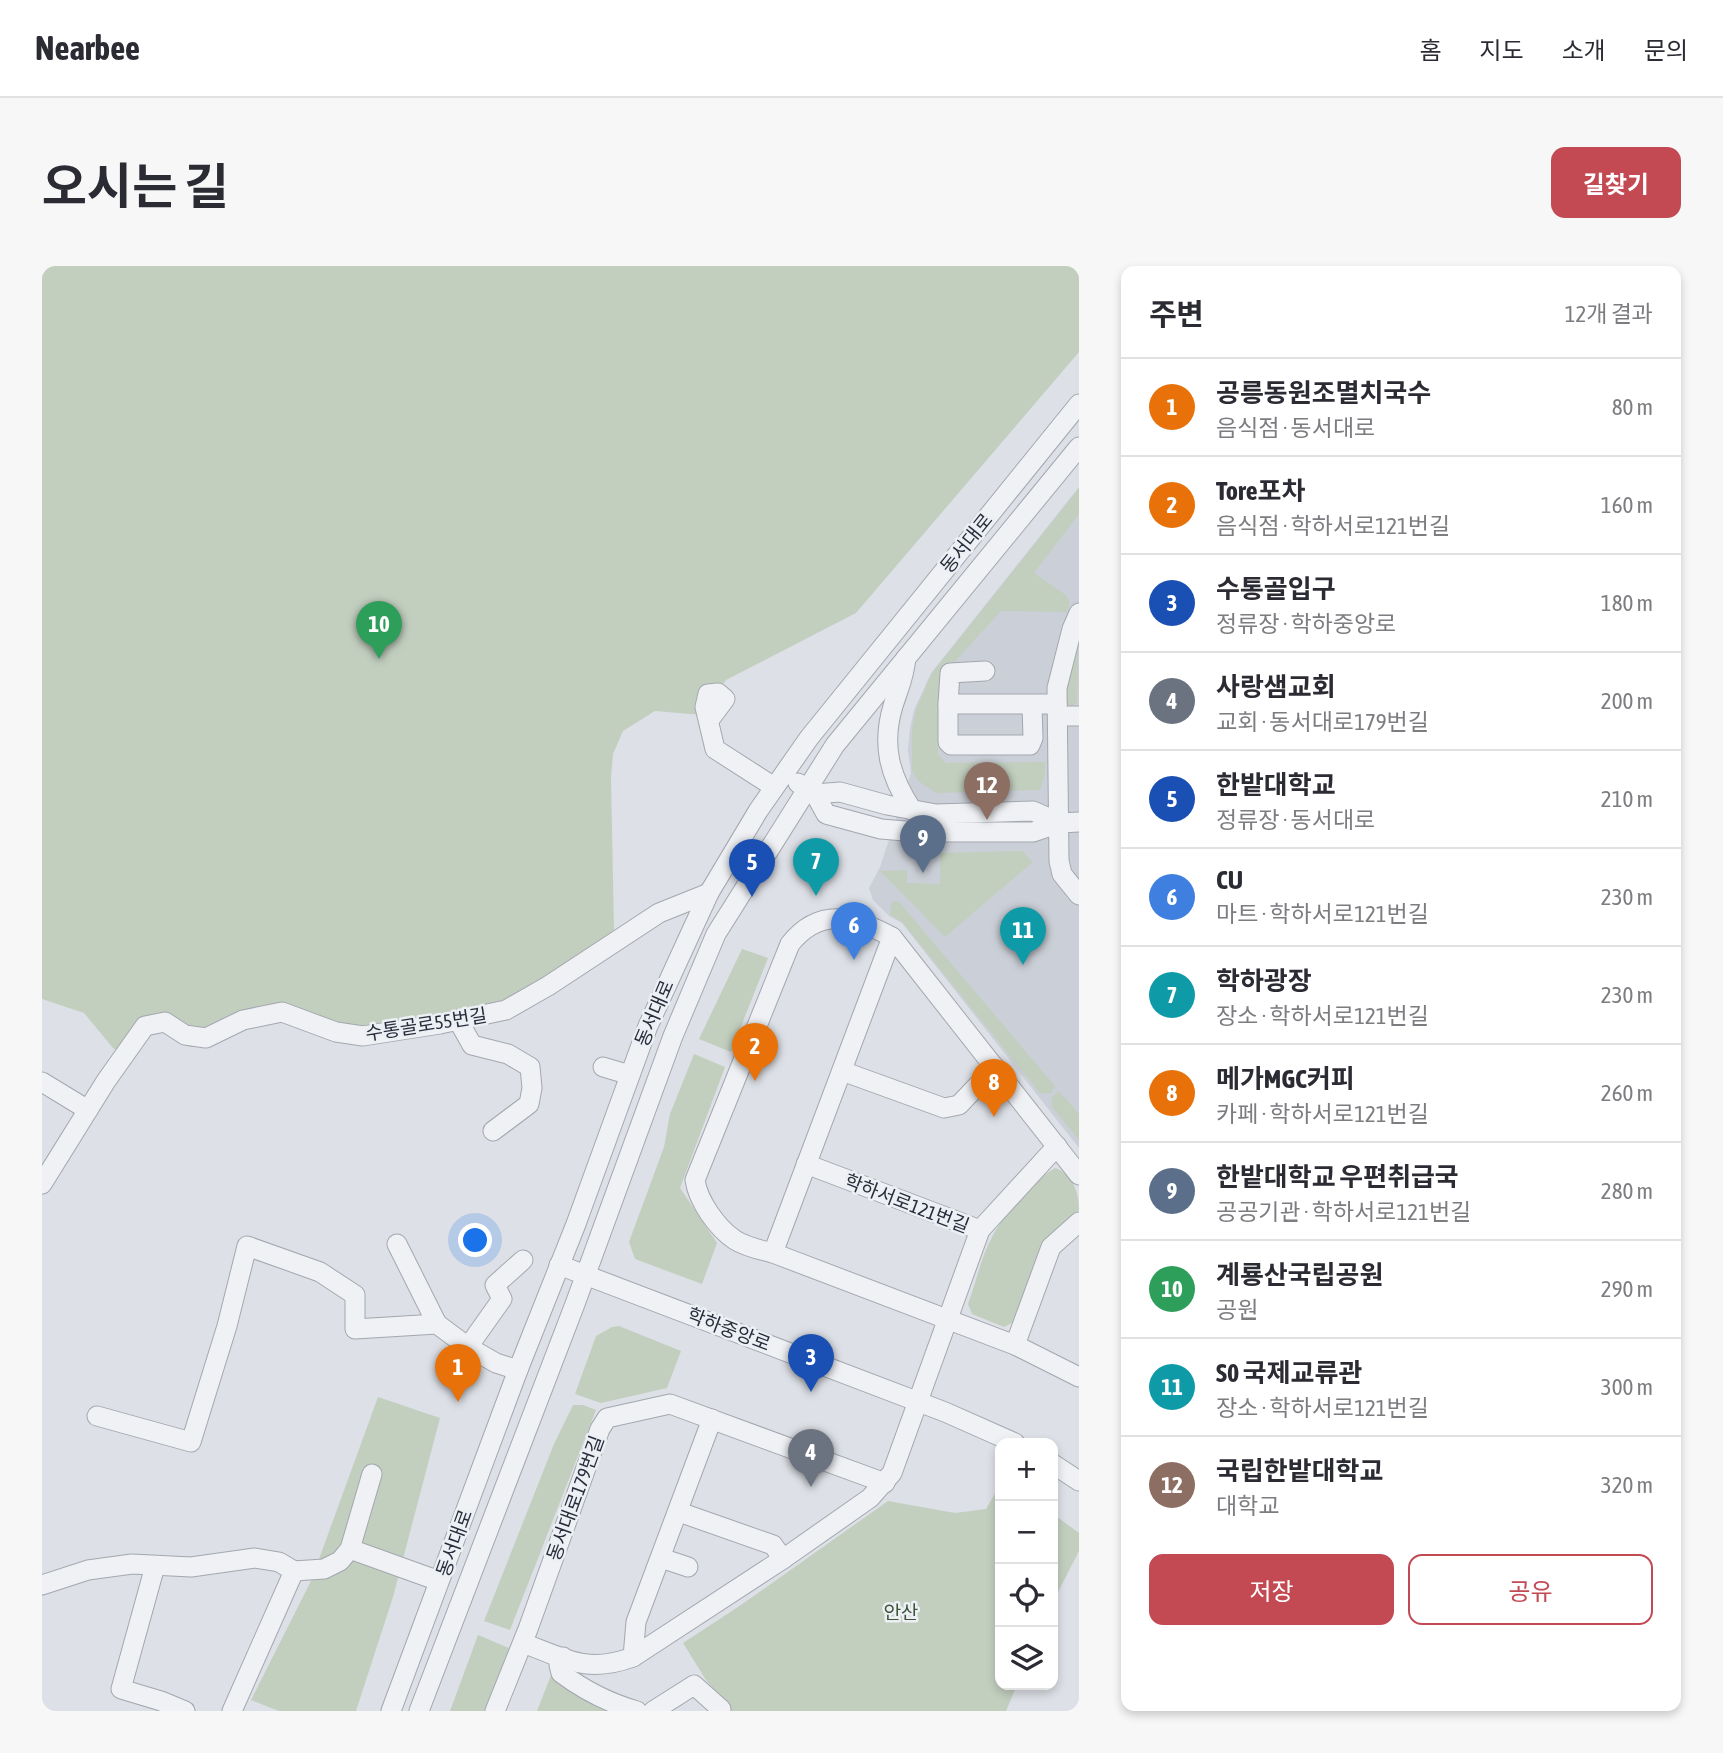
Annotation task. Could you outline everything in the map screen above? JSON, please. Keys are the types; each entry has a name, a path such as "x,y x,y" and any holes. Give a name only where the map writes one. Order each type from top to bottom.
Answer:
{"street":[{"name":"동서대로","path":"391,1711 648,1026 709,893 779,780 815,730 1079,404"},
{"name":"동서대로","path":"419,1711 694,982 716,934 811,791 835,745 1079,447"},
{"path":"1079,613 1063,659 1057,688 1057,710 1070,822 1058,851 1062,874 1079,895"},
{"path":"906,657 903,682 889,721 888,751 896,783 912,810"},
{"path":"985,671 950,673 948,742 951,745 1030,745 1032,705"},
{"path":"948,704 1032,705 1079,716"},
{"path":"710,719 715,749 779,780 811,791 841,792 936,814 1033,811 1070,822"},
{"path":"811,791 826,814 881,829 917,832 1033,832 1070,822"},
{"name":"수통골로55번길","path":"42,1184 145,1026 165,1023 185,1035 206,1038 243,1020 282,1012 336,1032 363,1036 506,1010 548,986 659,913 709,893"},
{"path":"1079,1175 892,937 873,926 841,918 820,920 801,930 790,944 695,1180 697,1194 725,1233 738,1242 1015,1345 1079,1377"},
{"path":"773,1253 892,937"},
{"path":"458,1020 472,1045 508,1054 530,1066 532,1088 529,1104 493,1131"},
{"path":"842,1071 944,1108 959,1105 995,1066"},
{"path":"603,1067 630,1076"},
{"path":"42,1082 88,1110"},
{"name":"학하서로121번길","path":"807,1164 980,1230 1057,1146"},
{"path":"1015,1345 1051,1247 1079,1222"},
{"path":"523,1643 593,1666 612,1665 633,1657 783,1559 870,1498 892,1473 980,1230"},
{"path":"397,1244 437,1324 496,1363 518,1370"},
{"path":"97,1416 191,1442 227,1325 247,1246 320,1272 355,1295 355,1329 437,1324"},
{"path":"468,1347 502,1299 495,1285 523,1260"},
{"name":"학하중앙로","path":"559,1265 918,1402 1003,1438"},
{"name":"동서대로179번길","path":"495,1711 523,1643 600,1429 607,1418 670,1405 885,1483"},
{"path":"633,1657 636,1622 712,1419"},
{"path":"1058,1467 1079,1481"},
{"path":"42,1585 113,1565 191,1567 256,1558 279,1562 294,1571 324,1569 340,1561 350,1549 372,1474"},
{"path":"678,1512 772,1545 783,1559"},
{"path":"350,1549 439,1581"},
{"path":"660,1558 688,1567"},
{"path":"155,1566 121,1689 185,1711"},
{"path":"232,1711 294,1571"},
{"path":"563,1657 559,1665 561,1673 582,1689 637,1711"},
{"path":"653,1711 694,1685 721,1709"}],"shaded area":[{"path":"1079,487 1079,1148 902,923 889,916 873,900 869,888 880,867 911,773 908,750 910,729 914,710 931,673"}],"green space":[{"path":"42,266 1079,266 1079,352 856,613 726,680 702,715 655,711 623,731 613,754 611,778 614,930 504,1005 363,1032 308,1017 232,1031 202,1047 190,1047 163,1032 142,1036 126,1057 113,1048 84,1013 42,999"},
{"path":"1079,488 1079,514 1034,573 1066,595 1070,603 1067,612 1001,611 940,678 938,754 946,763 1045,762 1041,786 1039,790 936,793 918,781 912,770 912,729 916,710 932,673"},
{"path":"1079,621 1077,702 1068,706 1065,703 1071,649"},
{"path":"1022,851 1033,862 945,937 880,871 907,870 907,883 940,884 940,853"},
{"path":"892,901 899,902 1055,1086 1051,1093 1040,1093 902,922 890,915"},
{"path":"742,949 768,958 731,1052 699,1039"},
{"path":"694,1054 725,1067 680,1188 717,1243 702,1284 635,1259 629,1242 664,1147 670,1114"},
{"path":"1059,1091 1079,1114 1079,1140 1052,1107 1052,1097"},
{"path":"1055,1168 1071,1179 1078,1197 1079,1210 1045,1242 1012,1323 1004,1327 972,1314 968,1304 988,1245 997,1228 1029,1189"},
{"path":"619,1326 681,1351 667,1388 601,1403 575,1394 596,1336"},
{"path":"378,1397 440,1418 393,1597 356,1711 279,1711 251,1700 311,1581"},
{"path":"573,1405 583,1405 596,1410 510,1630 484,1621 554,1444"},
{"name":"안산","path":"995,1494 995,1690 1015,1690 1006,1711 731,1711 706,1680 683,1643 888,1501 955,1513 986,1509"},
{"path":"1058,1518 1079,1533 1079,1551 1058,1592"},
{"path":"478,1635 509,1648 484,1711 450,1711"},
{"path":"551,1675 587,1698 624,1711 537,1711"}],"place":[{"name":"계룡산국립공원","path":"379,659"},
{"name":"국립한밭대학교","path":"987,820"},
{"name":"한밭대학교 우편취급국","path":"923,873"},
{"name":"학하광장","path":"816,896"},
{"name":"한밭대학교","path":"752,897"},
{"name":"CU","path":"854,960"},
{"name":"S0 국제교류관","path":"1023,965"},
{"name":"Tore포차","path":"755,1081"},
{"name":"메가MGC커피","path":"994,1117"},
{"name":"수통골입구","path":"811,1392"},
{"name":"공릉동원조멸치국수","path":"458,1402"},
{"name":"사랑샘교회","path":"811,1487"}]}
